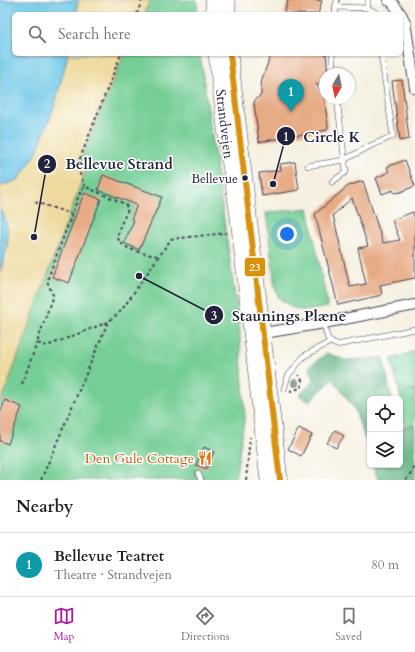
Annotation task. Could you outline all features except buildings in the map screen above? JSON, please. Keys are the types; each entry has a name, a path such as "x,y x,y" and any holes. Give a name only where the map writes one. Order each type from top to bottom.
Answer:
{"main road":[{"path":"213,0 214,12"},
{"path":"228,0 228,12"},
{"name":"Strandvejen","path":"216,56 234,151 258,334 280,480"},
{"name":"Strandvejen","path":"230,56 239,232 258,334 268,480"}],"street":[{"path":"388,0 392,2 400,12"},
{"path":"403,18 405,22 415,88"},
{"path":"258,334 324,324 415,305"}],"lane":[{"path":"335,12 337,0"},
{"path":"367,8 368,0"},
{"path":"335,7 367,8 375,12"},
{"path":"332,56 333,68"},
{"path":"308,166 344,160 393,136 381,56"},
{"path":"332,182 346,172 338,104"},
{"path":"324,324 328,340 337,345 415,329"},
{"path":"286,390 288,376 304,356 330,342"},
{"path":"198,473 200,480"}],"path":[{"path":"138,12 142,0"},
{"path":"120,56 77,166 86,187 125,204 128,209 119,232 119,242 149,256 158,256"},
{"path":"22,384 53,295 47,281 81,190 86,187"},
{"path":"35,202 72,214"},
{"path":"37,343 47,346 108,322 121,311 171,239 239,232"},
{"path":"41,480 108,322"},
{"path":"286,390 301,388 302,380 294,369"},
{"path":"406,480 415,467"}],"green space":[{"path":"150,0 197,0 197,12 145,12"},
{"path":"123,56 200,56 239,324 245,415 235,480 0,480 0,405 86,169 78,165"},
{"path":"308,208 328,307 304,311 291,307 279,298 275,288 266,213"},
{"path":"415,351 415,389 407,392 415,390 415,426 405,428 403,396 400,396 391,359"},
{"path":"327,353 345,360 383,357 391,396 367,396 367,446 355,410 333,379 309,402 299,395 314,380 309,367"},
{"path":"415,425 415,480 378,480 374,468 403,468 403,427"}],"sand":[{"path":"78,0 150,0 145,12 76,12"},
{"path":"67,56 123,56 78,165 86,169 0,405 0,272 8,245 7,228 3,213 0,210 0,186 18,180 36,154 55,104"}],"water":[{"path":"0,0 78,0 76,12 12,12 12,56 67,56 55,104 36,154 18,180 0,186"},
{"path":"0,210 7,225 7,241 0,272"}],"transit line":[{"name":"23","path":"230,56 280,480"}],"place":[{"name":"Bellevue Teatret","path":"291,112"},
{"name":"Bellevue","path":"245,178"},
{"name":"Circle K","path":"273,184"},
{"name":"Bellevue Strand","path":"34,237"},
{"name":"Staunings Plæne","path":"139,276"},
{"name":"Den Gule Cottage","path":"205,458"}]}
